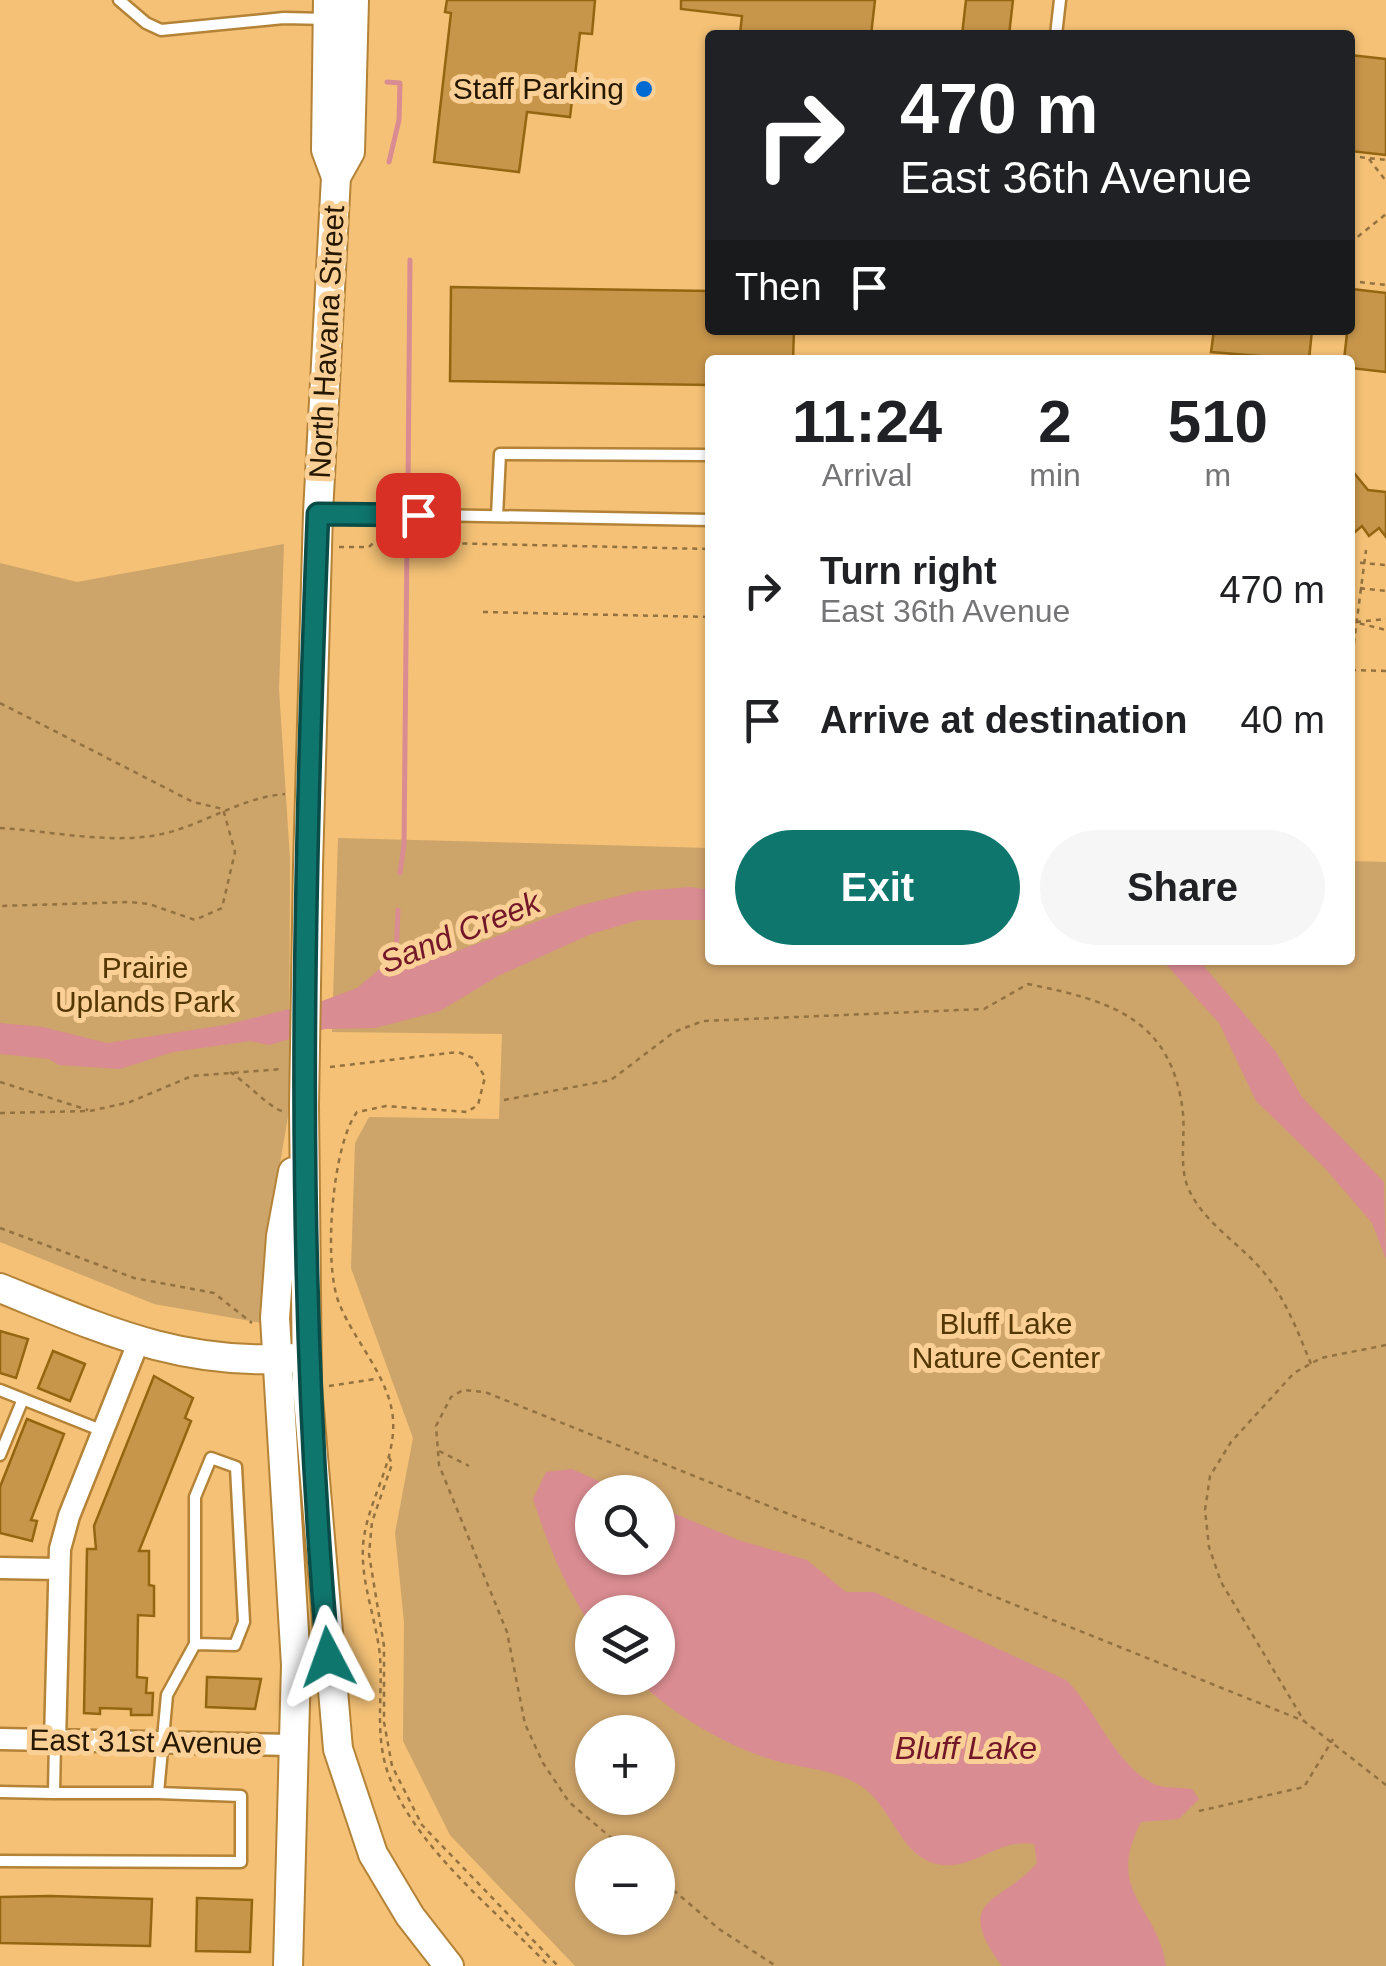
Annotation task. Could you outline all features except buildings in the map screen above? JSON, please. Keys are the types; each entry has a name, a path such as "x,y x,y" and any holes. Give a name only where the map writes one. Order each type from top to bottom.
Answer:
{"main road":[{"name":"North Havana Street","path":"336,177 350,152 354,0"},
{"name":"North Havana Street","path":"288,1966 297,1109 318,514 336,177 326,150 328,10"},
{"path":"0,1288 138,1343 204,1358 293,1358"},
{"name":"North Havana Street","path":"293,1358 343,1772 383,1873 450,1966"}],"street":[{"path":"55,1740 58,1570 69,1516 138,1343"},
{"path":"0,1568 58,1570"},
{"name":"East 31st Avenue","path":"0,1739 293,1745"}],"lane":[{"path":"118,0 161,30 328,10"},
{"path":"1057,30 1060,0"},
{"path":"497,516 500,454 705,455"},
{"path":"318,514 705,520"},
{"path":"0,1390 103,1431"},
{"path":"0,1455 23,1399"},
{"path":"158,1793 166,1695 195,1644 196,1497 212,1458 236,1467 244,1622 235,1645 195,1644"},
{"path":"54,1793 55,1740"},
{"path":"0,1792 241,1796 242,1862 0,1861"}],"path":[{"path":"1355,157 1386,160"},
{"path":"1368,158 1386,181"},
{"path":"1355,239 1386,214"},
{"path":"1355,282 1386,285"},
{"path":"338,547 369,547 384,534 402,529 442,543 705,549"},
{"path":"1355,610 1366,550"},
{"path":"1355,563 1386,565"},
{"path":"1355,587 1386,592"},
{"path":"483,612 705,617"},
{"path":"1355,622 1386,619"},
{"path":"1355,623 1386,630"},
{"path":"1355,671 1386,671"},
{"path":"0,704 193,802 222,809"},
{"path":"0,828 148,837 184,828 254,798 294,794"},
{"path":"0,906 128,902 150,904 180,918 212,916 228,896 234,863 234,837 222,809"},
{"path":"504,1100 610,1080 674,1032 703,1022 984,1009 1028,984 1062,991 1137,1018 1158,1037 1183,1109 1186,1182 1208,1218 1263,1271 1293,1321 1311,1364"},
{"path":"322,1067 458,1052 473,1058 485,1077 478,1105 467,1112 371,1106 357,1112 342,1139 333,1287 392,1414 388,1454 363,1545 380,1658 379,1734 388,1774 412,1822 432,1846 550,1966"},
{"path":"0,1113 90,1111 130,1102 192,1076 284,1069"},
{"path":"229,1072 251,1084 270,1108 297,1109"},
{"path":"0,1082 90,1111"},
{"path":"0,1228 149,1283 214,1293 253,1324"},
{"path":"1304,1721 1221,1582 1209,1547 1205,1510 1210,1476 1231,1442 1294,1374 1311,1364 1386,1345"},
{"path":"325,1386 378,1379"},
{"path":"608,1835 569,1802 525,1724 507,1632 470,1532 448,1492 436,1426 451,1398 462,1390 485,1392 1304,1721 1332,1739 1386,1785"},
{"path":"438,1451 469,1466"},
{"path":"388,1454 392,1464 372,1522 368,1554 384,1646 384,1722 392,1766 422,1825 558,1966"},
{"path":"1199,1811 1304,1787 1332,1739"},
{"path":"675,1892 718,1929 776,1966"}],"green space":[{"name":"Prairie Uplands Park","path":"284,544 279,689 290,859 289,1111 264,1255 262,1323 154,1304 0,1242 0,563 77,582"},
{"name":"Bluff Lake Nature Center","path":"338,838 705,848 705,965 1355,965 1355,861 1386,862 1386,1966 575,1966 450,1835 403,1741 404,1622 395,1533 413,1438 351,1268 355,1143 369,1117 499,1119 502,1034 332,1032"}],"water":[{"path":"705,889 705,920 639,920 591,934 498,976 440,1011 375,1028 325,1029 269,1045 250,1041 173,1052 120,1069 59,1065 49,1059 0,1054 0,1023 43,1027 107,1043 225,1025 322,1001 357,988 382,967 444,956 578,906 639,891"},
{"path":"1167,965 1203,965 1276,1052 1302,1097 1384,1182 1386,1259 1372,1223 1323,1166 1256,1101 1219,1023"},
{"name":"Bluff Lake","path":"572,1469 585,1475 575,1475 575,1575 675,1575 675,1514 741,1541 807,1560 846,1592 874,1592 1066,1680 1138,1774 1156,1785 1192,1789 1199,1799 1179,1819 1141,1822 1131,1846 1131,1883 1154,1928 1166,1966 1002,1966 987,1943 981,1914 987,1904 1037,1863 1034,1844 1008,1846 959,1864 933,1863 911,1849 861,1786 737,1746 682,1716 655,1695 675,1695 675,1595 575,1595 575,1599 533,1499 546,1472"}],"waterway":[{"path":"387,82 400,83 399,120 389,162"},
{"path":"408,487 410,260"},
{"path":"400,873 404,845 407,542"},
{"name":"Sand Creek","path":"389,970 396,956 398,910"}],"place":[{"name":"Staff Parking","path":"644,89"}],"route":[{"path":"328,1657 307,1386 304,1106 318,514 418,515"}]}
